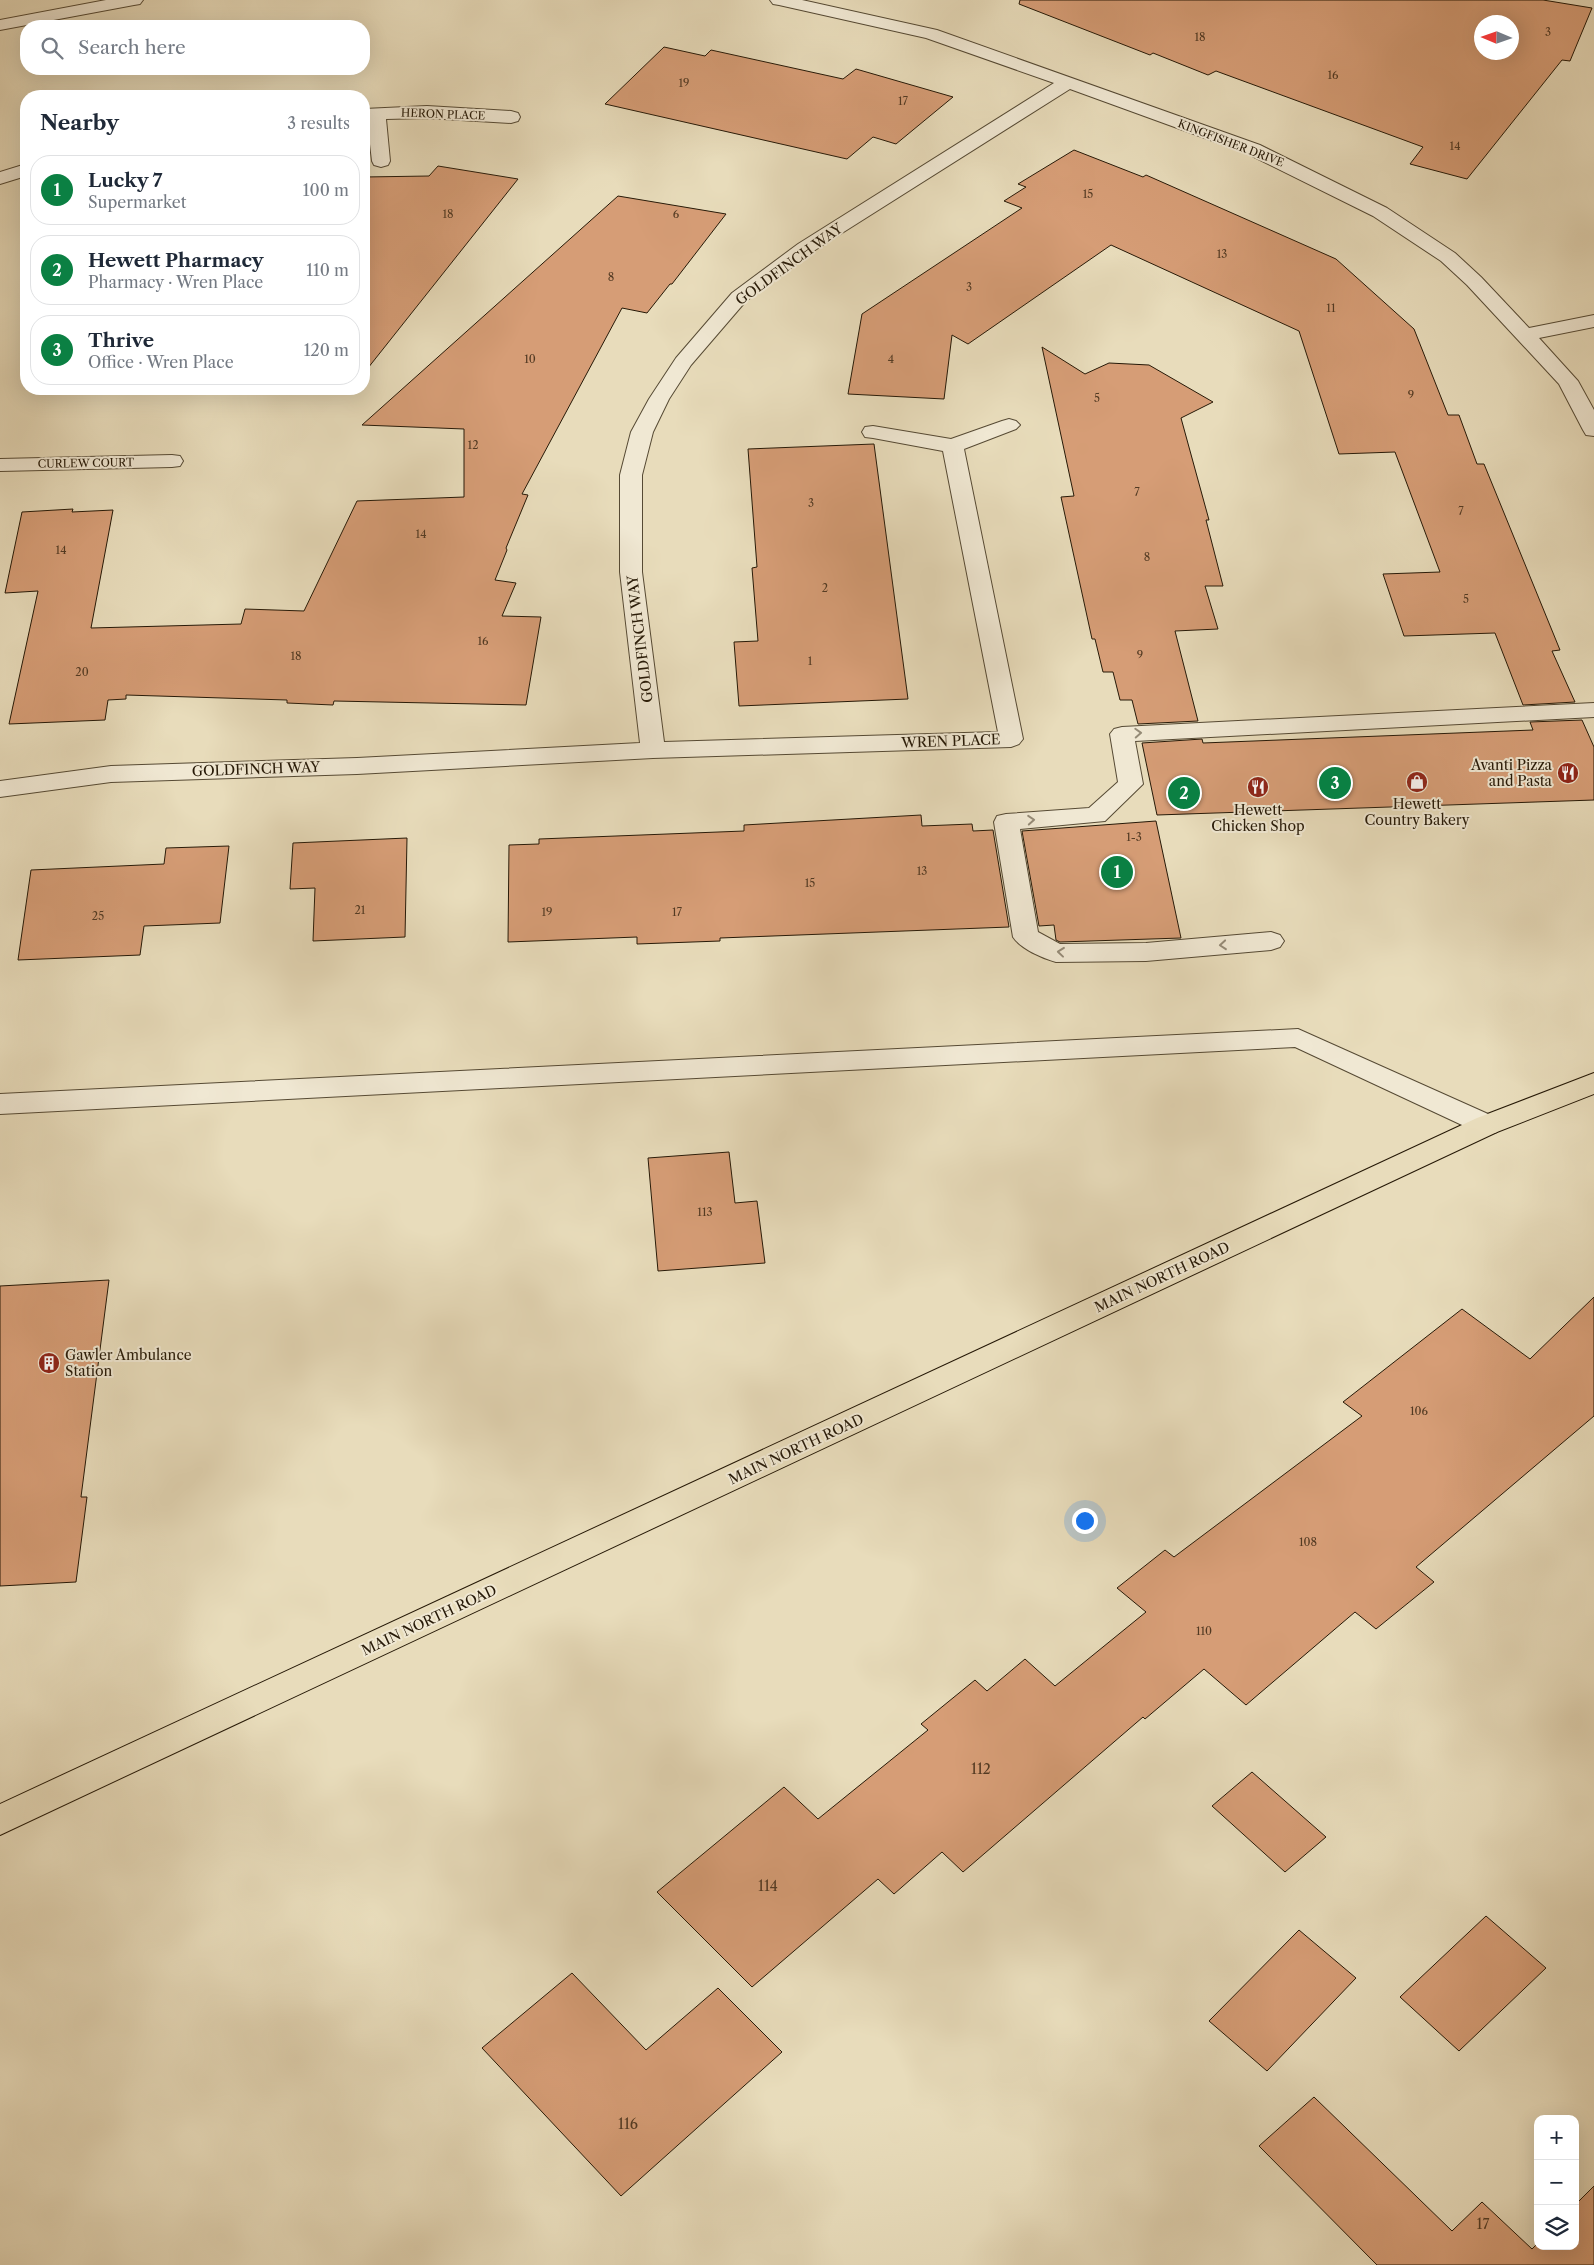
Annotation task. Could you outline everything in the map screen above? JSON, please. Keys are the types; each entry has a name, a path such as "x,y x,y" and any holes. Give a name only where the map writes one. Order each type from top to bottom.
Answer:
{"main road":[{"name":"MAIN NORTH ROAD","path":"0,1820 1487,1125 1594,1083"}],"street":[{"path":"27,20 134,0"},
{"name":"KINGFISHER DRIVE","path":"779,0 931,34 1253,149 1380,212 1448,257 1525,335 1568,381 1594,430"},
{"path":"0,25 20,21"},
{"name":"GOLDFINCH WAY","path":"0,789 111,774 357,766 653,750 631,572 630,475 642,432 659,399 683,362 740,297 805,248 1066,83"},
{"name":"HERON PLACE","path":"381,161 370,114 427,112 511,117"},
{"path":"0,178 20,172"},
{"path":"1525,335 1594,321"},
{"path":"873,432 953,446 1009,425"},
{"name":"WREN PLACE","path":"653,750 1011,739 953,446"},
{"name":"CURLEW COURT","path":"0,465 172,461"},
{"path":"1272,941 1146,952 1056,953 1026,937 1006,822 1096,816 1132,784 1122,734 1594,710"},
{"path":"0,1104 1298,1038 1487,1125"}],"building":[{"path":"1020,0 1543,0 1592,8 1570,61 1562,60 1467,179 1410,164 1423,147 1216,71 1208,75 1153,53 1150,55 1019,4"},
{"path":"664,47 705,56 711,50 843,79 856,69 953,97 896,144 873,137 847,159 605,104"},
{"path":"1074,150 1143,177 1146,175 1336,259 1414,329 1448,415 1459,415 1477,464 1484,464 1560,650 1552,651 1575,702 1523,705 1495,633 1404,636 1383,574 1440,572 1395,452 1339,454 1299,331 1111,245 968,344 952,335 944,399 848,394 862,314 1022,208 1004,201 1026,187 1018,184"},
{"path":"438,166 518,179 370,365 370,177 429,176"},
{"path":"618,196 726,214 647,313 622,308 522,494 528,495 495,580 516,583 502,616 541,617 526,705 334,701 333,705 287,703 287,700 126,695 126,699 108,700 105,720 9,724 38,591 5,593 22,512 73,509 72,512 113,510 91,628 241,624 245,609 304,611 357,501 464,497 464,429 362,425"},
{"path":"1042,347 1085,374 1109,363 1149,365 1213,402 1181,418 1209,520 1206,520 1223,586 1205,586 1218,629 1175,631 1198,721 1138,724 1132,700 1120,700 1113,672 1103,672 1095,639 1092,639 1061,497 1074,496"},
{"path":"874,444 908,699 739,706 734,642 758,641 752,568 757,567 748,449"},
{"path":"1582,720 1594,747 1594,800 1157,815 1142,743 1202,739 1203,743 1533,730 1530,722"},
{"path":"921,815 922,826 972,824 973,831 993,830 1009,927 720,938 720,941 637,944 637,937 508,942 509,845 539,844 539,839 744,831 744,825"},
{"path":"1156,821 1181,938 1060,942 1056,940 1054,925 1039,926 1022,831"},
{"path":"407,838 405,937 313,941 315,888 290,889 293,843"},
{"path":"229,846 220,923 144,926 140,955 18,960 31,870 164,864 166,848"},
{"path":"729,1152 735,1203 757,1201 765,1263 658,1271 648,1158"},
{"name":"Gawler Ambulance Station","path":"109,1280 81,1497 87,1497 76,1582 0,1586 0,1286"},
{"path":"1594,1297 1594,1416 1416,1567 1434,1582 1376,1629 1355,1612 1246,1705 1204,1669 1145,1719 1143,1717 963,1872 942,1852 894,1894 878,1879 752,1987 657,1892 784,1787 818,1819 928,1730 921,1724 975,1680 987,1691 1025,1659 1055,1686 1146,1612 1117,1588 1165,1550 1174,1557 1362,1416 1343,1402 1462,1309 1530,1359"},
{"path":"1252,1772 1326,1837 1285,1872 1212,1806"},
{"path":"1486,1916 1546,1968 1459,2051 1400,1997"},
{"path":"1299,1930 1356,1978 1267,2071 1209,2021"},
{"path":"572,1973 646,2050 718,1988 782,2052 621,2196 482,2048"},
{"path":"1314,2097 1452,2231 1482,2202 1532,2249 1534,2247 1534,2250 1579,2250 1579,2201 1594,2186 1594,2265 1377,2265 1259,2146"}],"place":[{"name":"Avanti Pizza and Pasta","path":"1568,773"},
{"name":"Hewett Country Bakery","path":"1417,782"},
{"name":"Thrive","path":"1335,783"},
{"name":"Hewett Chicken Shop","path":"1258,787"},
{"name":"Hewett Pharmacy","path":"1184,793"},
{"name":"Lucky 7","path":"1117,872"},
{"name":"Gawler Ambulance Station","path":"49,1363"}]}
